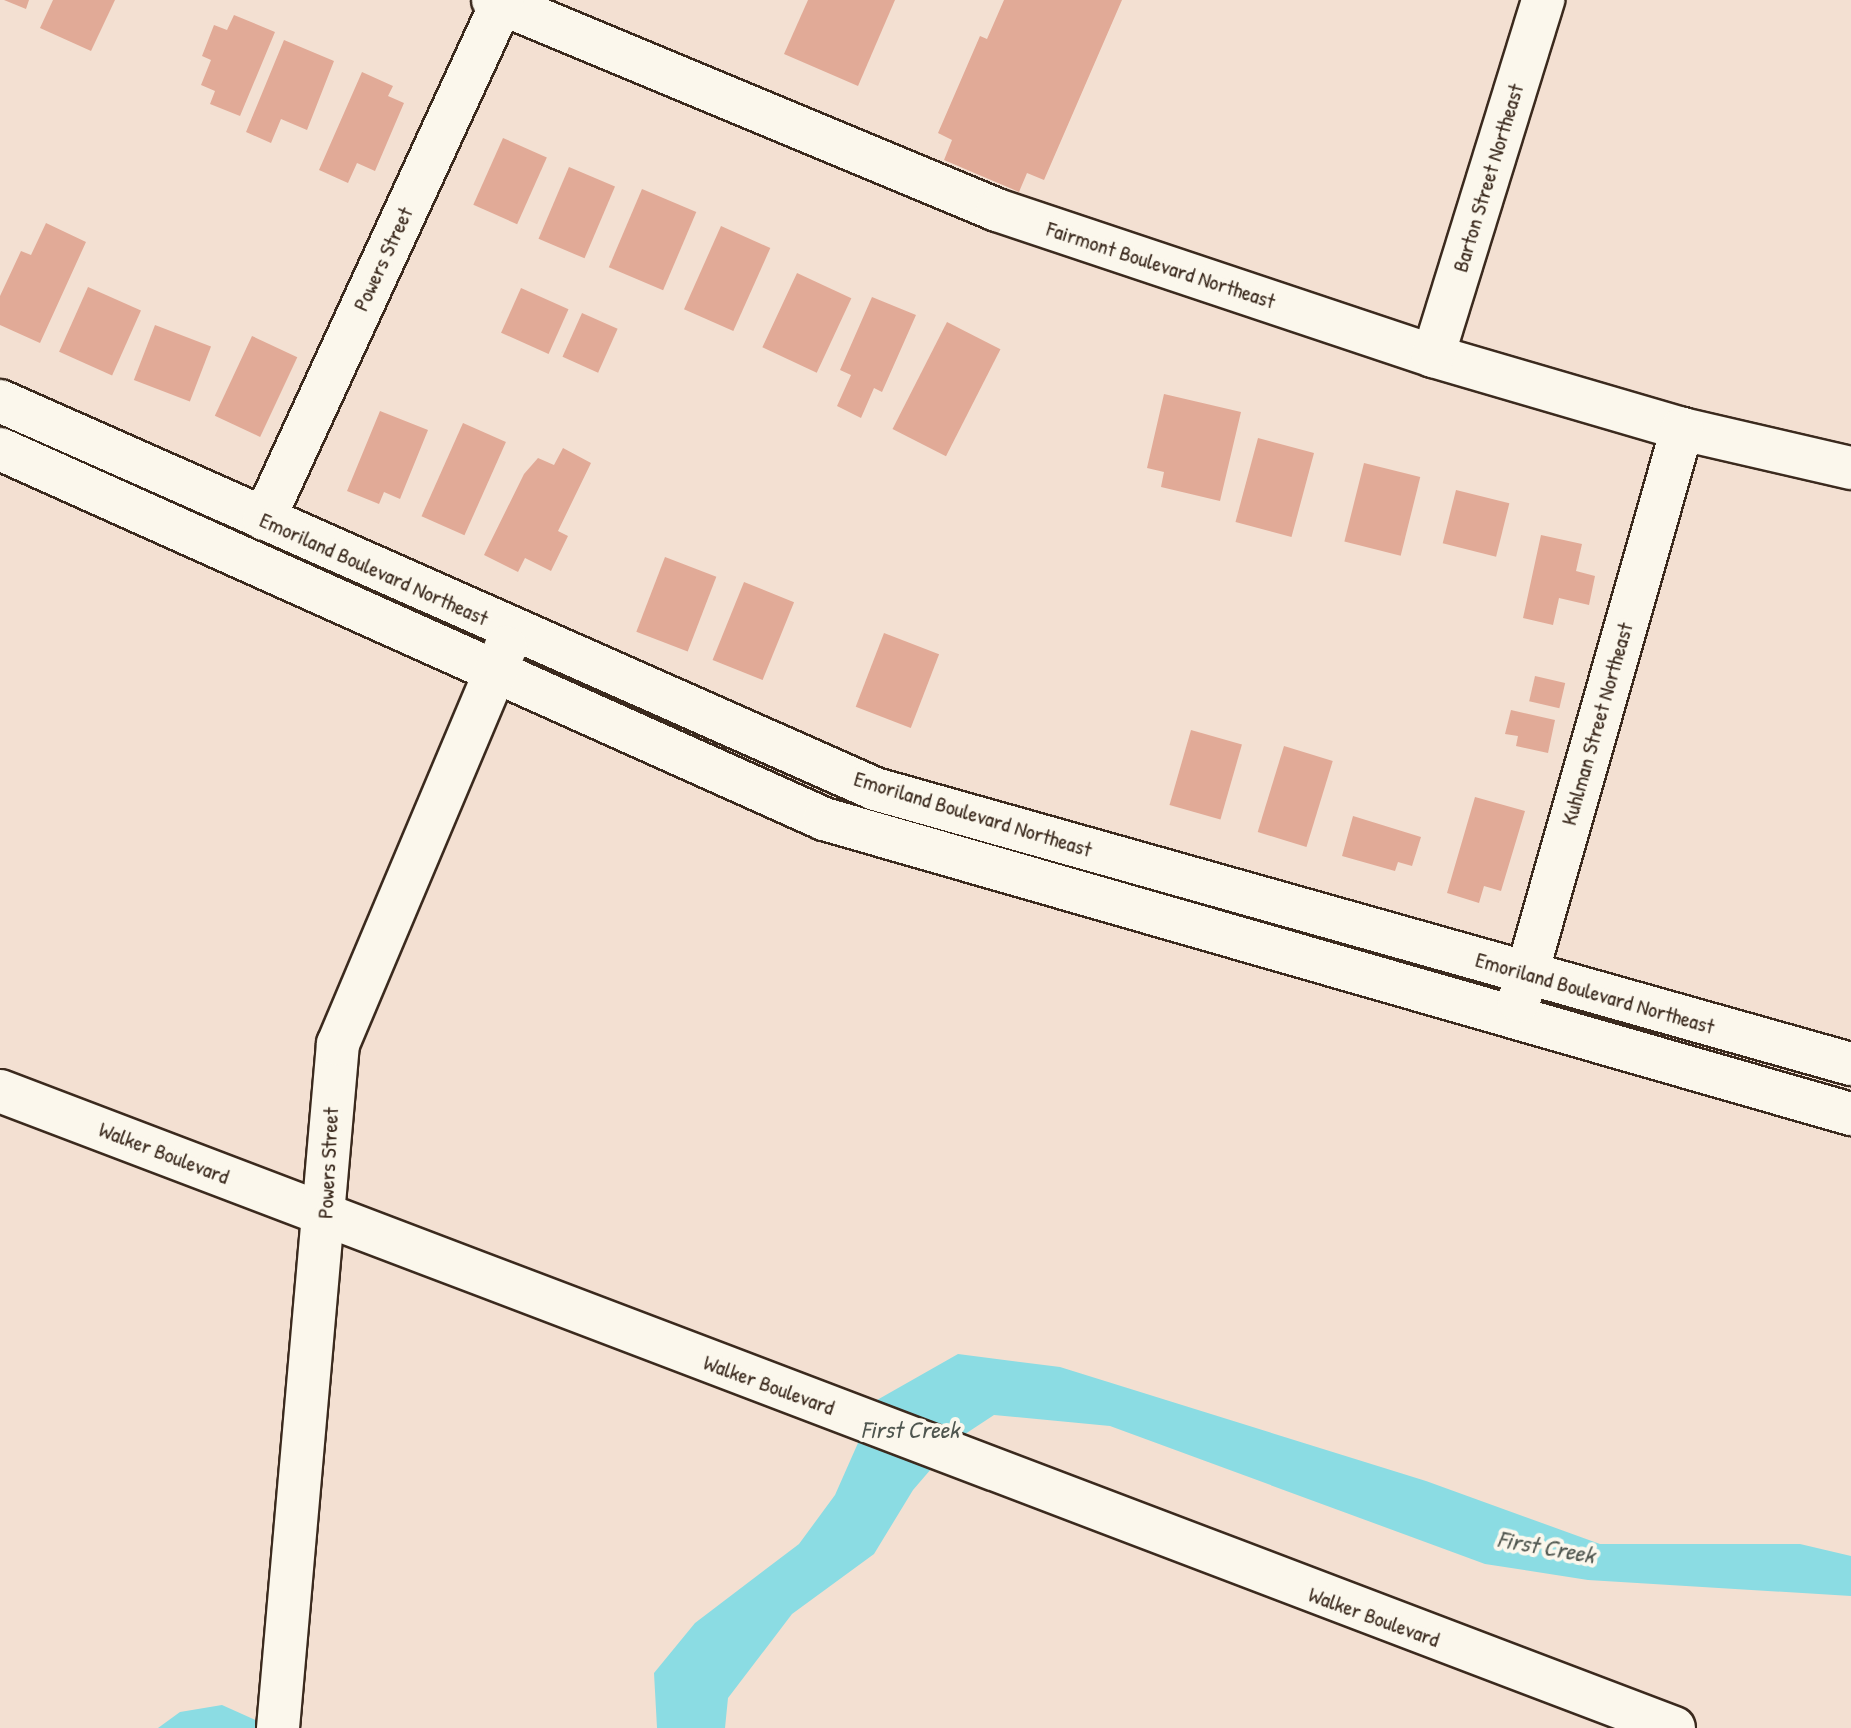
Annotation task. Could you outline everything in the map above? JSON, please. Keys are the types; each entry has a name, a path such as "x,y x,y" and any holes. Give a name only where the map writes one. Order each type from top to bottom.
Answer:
{"street":[{"name":"Barton Street Northeast","path":"1433,356 1543,0"},
{"name":"Fairmont Boulevard Northeast","path":"499,1 997,210 1433,356 1682,429 1851,468"},
{"name":"Powers Street","path":"264,519 499,1"},
{"name":"Emoriland Boulevard Northeast","path":"0,401 512,632 875,789 1851,1064"},
{"name":"Kuhlman Street Northeast","path":"1515,1019 1682,429"},
{"path":"0,449 494,674 853,829 1851,1114"},
{"name":"Powers Street","path":"278,1722 327,1214 338,1044 512,632"},
{"name":"Walker Boulevard","path":"0,1091 1674,1728"}],"water":[{"name":"First Creek","path":"958,1354 1060,1367 1426,1481 1600,1544 1800,1544 1851,1556 1851,1596 1588,1580 1485,1564 1110,1426 994,1415 956,1440 913,1490 874,1554 792,1614 728,1698 725,1728 657,1728 654,1673 695,1623 799,1544 835,1495 877,1400"},
{"path":"222,1705 273,1728 158,1728 180,1712"}],"building":[{"path":"4,0 29,0 26,9"},
{"path":"53,0 115,0 91,51 40,28"},
{"path":"808,0 895,0 858,86 784,54"},
{"path":"1004,0 1122,0 1044,180 1027,173 1019,192 944,160 952,140 938,133 980,36 987,39"},
{"path":"234,15 275,32 240,116 210,104 215,91 201,85 211,60 202,56 214,25 227,30"},
{"path":"284,40 334,61 307,130 281,119 271,143 246,132"},
{"path":"362,72 393,86 388,96 404,103 375,171 357,163 348,183 319,170"},
{"path":"503,138 547,158 517,224 473,205"},
{"path":"569,167 615,187 585,258 539,239"},
{"path":"642,189 696,212 663,290 609,267"},
{"path":"46,223 86,242 40,343 0,325 0,296 21,251 31,255"},
{"path":"721,226 770,248 733,331 684,309"},
{"path":"797,273 851,298 817,373 762,347"},
{"path":"88,287 141,311 112,375 59,352"},
{"path":"521,288 569,309 549,354 501,333"},
{"path":"872,297 916,315 882,392 874,388 861,418 837,406 851,375 840,370"},
{"path":"582,313 618,329 598,373 562,357"},
{"path":"947,322 1000,349 946,456 893,429"},
{"path":"155,325 211,347 190,402 134,380"},
{"path":"252,336 297,357 260,437 215,416"},
{"path":"1164,394 1241,412 1220,501 1161,487 1164,472 1147,468"},
{"path":"380,411 428,430 400,499 384,492 379,504 347,491"},
{"path":"463,423 506,442 464,535 422,516"},
{"path":"1258,438 1314,453 1292,537 1235,522"},
{"path":"563,448 591,463 558,531 568,536 551,571 525,558 518,572 484,555 524,474 538,458 554,465"},
{"path":"1364,463 1420,477 1401,556 1344,542"},
{"path":"1456,490 1509,503 1496,557 1443,543"},
{"path":"1541,535 1582,544 1576,571 1595,576 1589,605 1559,598 1553,625 1523,618"},
{"path":"665,557 716,577 688,651 636,632"},
{"path":"744,582 794,602 763,680 713,660"},
{"path":"884,633 939,654 911,728 856,707"},
{"path":"1535,676 1565,683 1559,708 1529,701"},
{"path":"1511,710 1555,720 1548,753 1516,746 1518,736 1505,734"},
{"path":"1191,730 1242,745 1220,820 1170,805"},
{"path":"1284,746 1333,761 1306,847 1258,832"},
{"path":"1475,797 1525,811 1501,891 1484,886 1479,903 1447,893"},
{"path":"1353,816 1421,837 1412,866 1398,862 1395,871 1342,856"}]}
